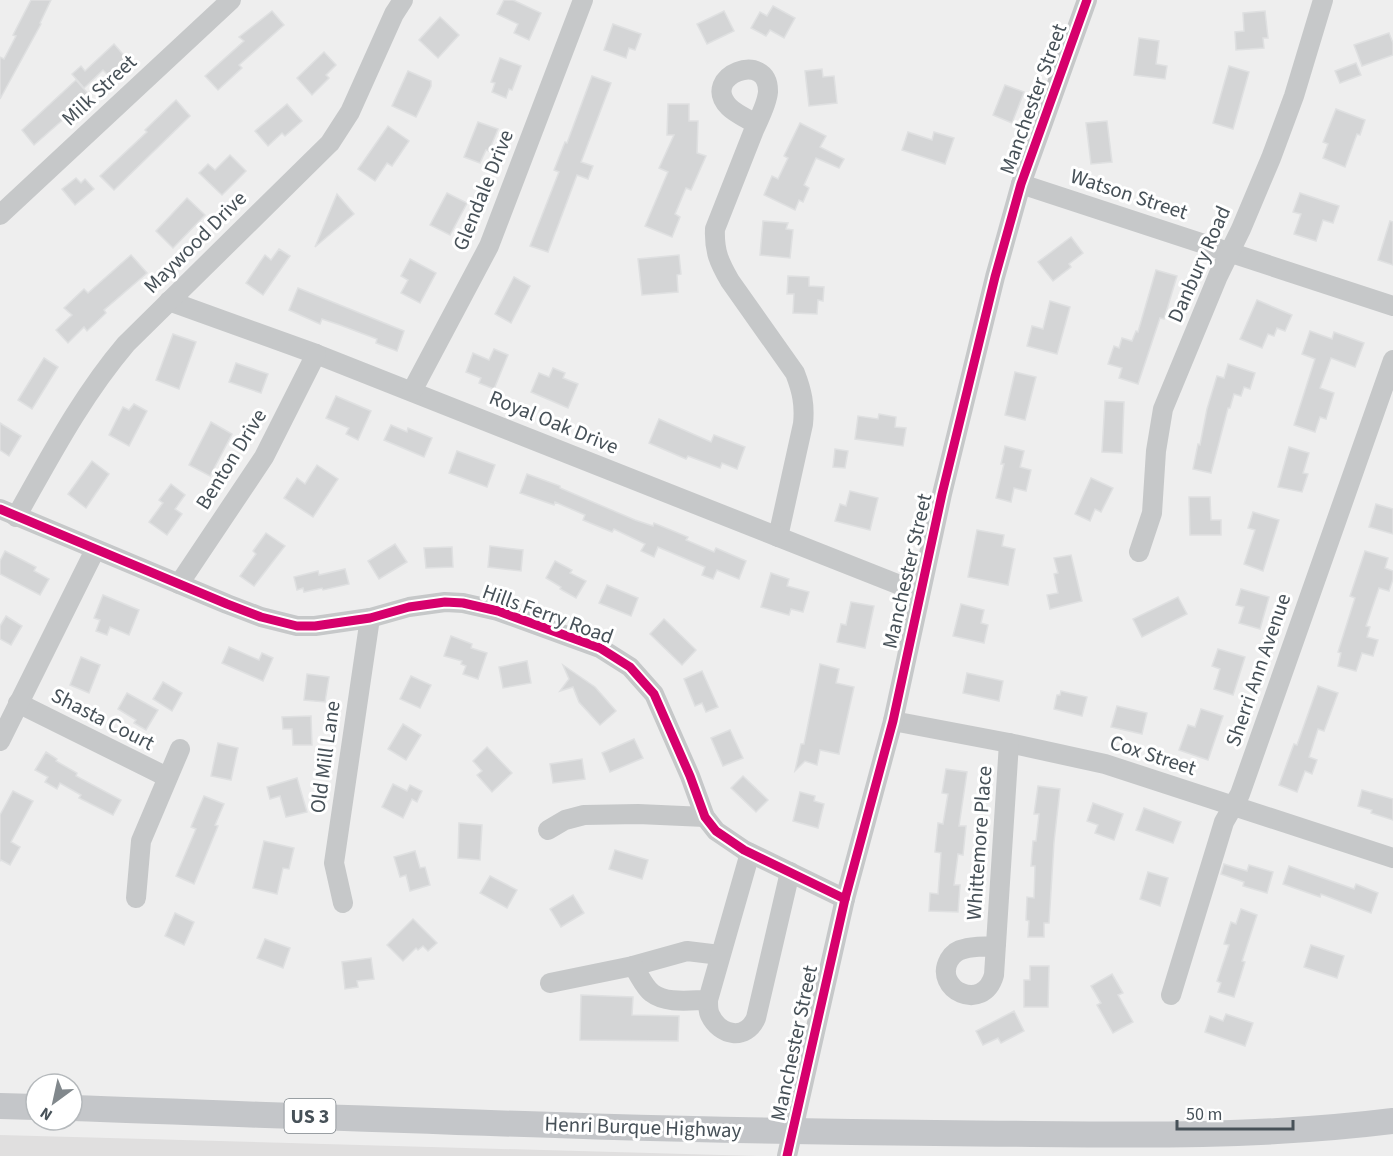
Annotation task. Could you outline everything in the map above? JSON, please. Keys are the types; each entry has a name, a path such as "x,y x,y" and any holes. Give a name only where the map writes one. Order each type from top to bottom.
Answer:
{"main road":[{"path":"0,1106 24,1107"},
{"name":"Henri Burque Highway","path":"84,1109 790,1144 1301,1130 1393,1121"}],"street":[{"name":"Milk Street","path":"0,215 231,0"},
{"name":"Maywood Drive","path":"8,513 102,372 126,344 330,143 350,112 394,14 403,0"},
{"name":"Glendale Drive","path":"412,392 489,246 583,0"},
{"name":"Manchester Street","path":"790,1144 845,899 893,721 920,593 992,289 1021,184 1087,0"},
{"name":"Danbury Road","path":"1139,552 1152,513 1156,451 1163,409 1271,158 1294,96 1323,0"},
{"path":"756,124 715,229 714,247 730,281 795,373 805,407 778,537"},
{"name":"Watson Street","path":"1021,184 1393,306"},
{"name":"Royal Oak Drive","path":"169,301 316,354 920,593"},
{"name":"Benton Drive","path":"179,584 264,457 316,354"},
{"name":"Sherri Ann Avenue","path":"1171,995 1224,822 1240,794 1393,360"},
{"name":"Hills Ferry Road","path":"8,513 261,617 297,626 315,626 370,618 409,607 445,602 463,603 498,611 600,648 630,667 654,694 690,776 705,817 716,831 750,853 845,899"},
{"path":"0,741 94,550"},
{"name":"Old Mill Lane","path":"343,903 334,863 370,618"},
{"name":"Shasta Court","path":"18,703 166,777"},
{"name":"Cox Street","path":"893,721 1009,742 1105,764 1393,858"},
{"name":"Whittemore Place","path":"996,946 1009,742"},
{"path":"136,898 141,841 180,748"},
{"path":"548,830 565,820 584,815 665,814 705,817"},
{"path":"750,853 708,1000 710,1013 721,1028 738,1034 753,1025 790,873"},
{"path":"550,983 633,966 687,951 720,955"},
{"path":"633,966 652,993 661,998 708,1000"}],"shaded area":[{"path":"0,1135 757,1156 0,1156"}],"building":[{"path":"31,0 51,0 41,24 0,99 0,57 4,59 16,36 13,35"},
{"path":"504,0 513,0 541,13 529,40 514,33 518,24 497,14"},
{"path":"773,6 795,18 784,38 770,30 766,36 751,28 760,12 767,16"},
{"path":"272,11 284,25 239,65 242,68 218,90 205,76 244,41 239,37"},
{"path":"724,11 734,31 707,44 697,24"},
{"path":"1265,11 1268,38 1263,38 1264,48 1236,50 1235,32 1244,31 1243,13"},
{"path":"440,17 459,35 438,58 419,40"},
{"path":"613,24 641,34 635,50 629,48 626,58 604,50"},
{"path":"1389,33 1393,43 1393,55 1362,66 1354,45"},
{"path":"1139,38 1159,41 1156,64 1167,66 1165,79 1134,75"},
{"path":"114,44 127,59 108,75 103,70 84,88 72,74 81,66 85,71"},
{"path":"324,52 336,65 326,75 329,78 312,95 297,78"},
{"path":"500,58 521,66 512,90 509,89 506,98 492,92 495,83 491,82"},
{"path":"1356,63 1361,75 1340,83 1335,71"},
{"path":"1229,66 1249,72 1233,129 1213,123"},
{"path":"822,69 823,77 834,76 837,103 809,106 805,71"},
{"path":"408,71 431,81 431,86 416,117 392,106"},
{"path":"592,76 611,83 581,162 593,166 588,179 577,175 548,252 530,246 559,172 554,170 565,142 567,143"},
{"path":"76,80 90,96 34,145 22,130"},
{"path":"1005,85 1024,92 1012,123 993,115"},
{"path":"176,100 190,116 114,190 100,176 147,132 145,130"},
{"path":"287,104 302,121 285,136 282,133 268,146 255,131"},
{"path":"668,104 689,104 689,121 698,121 697,153 706,156 691,190 686,188 675,214 680,217 672,237 645,226 668,172 659,168 674,135 667,135"},
{"path":"1336,109 1365,120 1360,135 1357,134 1345,167 1323,158 1328,144 1323,142"},
{"path":"1107,121 1112,162 1091,164 1086,123"},
{"path":"478,122 498,129 489,151 486,150 480,163 464,157"},
{"path":"800,123 826,136 820,147 844,159 839,168 816,158 804,185 809,188 803,202 799,200 795,210 764,195 772,176 778,179 788,158 784,156"},
{"path":"388,126 409,141 392,166 387,163 375,181 358,169"},
{"path":"908,132 932,140 934,132 954,138 945,164 902,150"},
{"path":"230,155 246,171 222,195 199,173 208,164 215,170"},
{"path":"76,178 81,183 85,179 94,189 75,205 62,189"},
{"path":"447,193 467,203 450,235 430,225"},
{"path":"1300,193 1339,206 1333,223 1323,220 1316,241 1294,234 1301,214 1293,212"},
{"path":"337,194 354,214 315,247"},
{"path":"187,198 205,215 173,248 156,231"},
{"path":"763,221 788,223 786,229 793,230 790,258 760,255"},
{"path":"1390,221 1393,222 1393,265 1378,260"},
{"path":"1071,237 1083,253 1069,264 1071,267 1053,281 1038,262"},
{"path":"279,249 290,256 263,295 246,283 265,255 271,260"},
{"path":"131,255 147,273 104,310 106,313 87,331 84,327 68,343 56,330 72,315 64,308 84,289 88,293"},
{"path":"679,255 681,274 677,275 678,292 642,295 638,259"},
{"path":"410,259 436,273 420,303 401,293 408,280 401,276"},
{"path":"1156,270 1177,276 1164,319 1160,318 1138,384 1119,378 1122,368 1108,364 1114,346 1119,348 1122,338 1132,341 1136,331 1138,332"},
{"path":"788,276 809,277 809,286 824,287 823,301 818,300 817,314 793,313 794,294 787,294"},
{"path":"514,277 530,286 511,323 495,314"},
{"path":"298,288 404,331 397,351 376,343 377,339 322,319 320,324 289,310"},
{"path":"1257,300 1292,315 1285,331 1277,328 1274,336 1268,334 1262,348 1240,339"},
{"path":"1050,301 1070,307 1057,354 1027,346 1032,326 1043,329"},
{"path":"1310,331 1332,339 1334,332 1364,343 1355,367 1331,358 1320,388 1334,393 1326,419 1320,417 1315,432 1294,425 1315,359 1302,354"},
{"path":"173,334 196,342 179,389 156,380"},
{"path":"494,349 508,355 494,389 479,383 481,378 466,372 473,353 489,360"},
{"path":"44,358 58,367 32,409 18,400"},
{"path":"236,363 268,374 261,393 229,382"},
{"path":"1228,364 1255,373 1250,389 1244,387 1241,396 1234,394 1230,408 1228,408 1211,473 1193,469 1217,376 1224,378"},
{"path":"553,368 565,373 563,378 578,384 568,408 531,392 539,373 549,377"},
{"path":"1015,372 1036,377 1025,420 1005,415"},
{"path":"336,396 371,411 358,440 346,434 349,428 326,418"},
{"path":"1105,401 1124,402 1122,453 1102,452"},
{"path":"134,404 147,411 129,446 109,435 123,407 129,410"},
{"path":"879,414 896,417 895,427 906,428 903,446 855,439 858,416 878,419"},
{"path":"659,419 711,442 714,435 745,447 737,469 722,463 720,468 688,456 686,459 649,443"},
{"path":"211,422 232,434 210,476 189,465"},
{"path":"0,423 21,436 9,456 0,450"},
{"path":"391,425 407,432 408,428 432,438 424,457 384,440"},
{"path":"1005,446 1024,451 1020,467 1031,470 1026,491 1014,488 1011,502 996,498 1004,464 1001,464"},
{"path":"1289,447 1309,453 1303,473 1308,474 1302,492 1278,487"},
{"path":"835,449 848,451 845,468 833,467"},
{"path":"457,451 495,465 487,487 449,473"},
{"path":"92,461 109,474 86,508 68,494"},
{"path":"317,465 338,479 313,517 284,498 297,478 305,484"},
{"path":"527,474 560,486 560,488 635,520 653,526 654,523 688,537 686,540 714,552 716,548 746,561 739,579 717,570 713,579 702,575 705,567 658,547 654,557 641,551 645,544 614,529 612,532 583,520 585,515 555,502 554,505 520,493"},
{"path":"1091,478 1113,488 1101,512 1095,509 1090,521 1075,514"},
{"path":"171,484 185,495 175,509 182,514 167,535 149,522 163,503 159,500"},
{"path":"850,491 878,498 870,530 835,521 840,504 846,506"},
{"path":"1189,497 1210,497 1211,520 1221,520 1221,535 1190,535"},
{"path":"1376,504 1393,509 1393,534 1369,527"},
{"path":"1253,512 1279,520 1263,571 1244,564 1255,530 1248,528"},
{"path":"977,530 1004,535 1002,546 1015,549 1008,585 968,577"},
{"path":"266,533 285,546 254,586 240,576 256,554 253,551"},
{"path":"395,544 407,562 379,579 368,561"},
{"path":"490,546 523,550 521,571 488,567"},
{"path":"452,547 453,567 426,568 424,548"},
{"path":"5,551 36,567 34,571 49,579 40,595 0,574 0,561"},
{"path":"1365,551 1388,558 1385,568 1393,571 1393,579 1389,591 1379,588 1366,626 1370,627 1367,637 1378,640 1373,656 1362,653 1356,671 1338,666 1341,653 1338,652 1355,598 1350,596"},
{"path":"1071,555 1082,601 1050,609 1047,595 1058,593 1054,574 1058,573 1054,558"},
{"path":"555,561 572,570 570,573 586,581 576,598 546,578"},
{"path":"345,569 349,584 323,590 322,588 304,592 303,588 297,590 294,577 318,571 319,575"},
{"path":"771,573 789,579 787,586 809,592 803,612 791,609 789,615 761,607"},
{"path":"607,585 638,598 631,616 599,603"},
{"path":"1241,589 1269,597 1260,629 1239,623 1244,607 1236,605"},
{"path":"103,595 139,610 129,635 110,627 107,635 96,631 100,620 94,618"},
{"path":"1178,597 1187,614 1142,637 1133,619"},
{"path":"851,602 874,606 865,648 837,642 841,624 846,625"},
{"path":"961,604 984,610 981,623 988,625 984,643 953,636"},
{"path":"6,616 22,626 11,645 0,639 0,626"},
{"path":"664,619 696,650 682,665 650,634"},
{"path":"451,636 472,644 471,648 487,653 478,679 463,674 466,666 461,664 462,661 444,656"},
{"path":"229,647 259,660 262,653 273,658 263,681 222,663"},
{"path":"1218,649 1245,657 1233,695 1214,689 1220,669 1212,666"},
{"path":"81,657 100,665 89,693 70,685"},
{"path":"527,661 531,683 503,688 499,667"},
{"path":"820,664 839,669 836,683 854,687 839,754 820,750 817,765 805,761 795,771 801,744 804,744"},
{"path":"563,665 595,687 616,711 600,725 579,702 573,687 560,691 569,679"},
{"path":"702,671 718,707 706,712 702,703 695,706 684,679"},
{"path":"967,673 1003,681 999,701 963,693"},
{"path":"307,674 329,677 325,702 304,700"},
{"path":"411,676 431,685 420,708 400,699"},
{"path":"163,682 182,693 172,711 153,699"},
{"path":"1318,686 1338,693 1324,731 1318,729 1309,757 1317,760 1312,774 1305,771 1297,792 1279,785 1294,744 1297,745"},
{"path":"1061,691 1087,697 1082,716 1054,709 1057,695 1060,695"},
{"path":"127,693 158,710 146,730 134,723 136,720 118,709"},
{"path":"1117,706 1147,713 1142,734 1111,727"},
{"path":"1201,709 1223,716 1208,760 1179,750 1188,725 1195,727"},
{"path":"311,716 312,745 293,745 292,729 283,729 282,717"},
{"path":"403,724 421,735 406,760 388,749"},
{"path":"730,730 743,758 723,766 711,738"},
{"path":"634,739 643,758 610,772 602,753"},
{"path":"218,743 238,748 231,780 211,776"},
{"path":"487,747 512,773 492,792 477,775 482,771 473,761"},
{"path":"46,752 57,759 56,761 77,773 76,776 121,800 113,815 79,798 81,795 60,783 57,789 45,782 48,777 35,770"},
{"path":"582,759 585,779 553,783 550,764"},
{"path":"946,769 967,772 959,826 966,826 963,855 958,854 954,885 960,885 958,912 929,911 930,893 938,894 941,853 935,852 938,823 943,824 948,794 942,793"},
{"path":"743,776 768,800 756,812 731,788"},
{"path":"297,778 307,812 286,817 280,796 270,799 267,787"},
{"path":"393,784 407,791 410,785 422,791 417,802 412,799 403,818 382,807"},
{"path":"1038,786 1060,789 1049,923 1044,923 1044,937 1028,937 1027,897 1034,898 1035,866 1031,866 1033,841 1036,841 1039,814 1034,814"},
{"path":"1362,790 1393,799 1393,820 1358,806"},
{"path":"13,791 33,801 11,842 20,847 10,865 0,861 0,815"},
{"path":"800,792 815,796 814,801 824,804 818,828 793,821"},
{"path":"204,796 224,804 215,825 218,826 194,884 176,876 196,829 191,827"},
{"path":"1093,803 1123,814 1114,840 1095,833 1098,825 1087,821"},
{"path":"1144,808 1181,822 1173,843 1136,830"},
{"path":"459,823 482,825 480,860 458,858"},
{"path":"264,841 294,848 289,869 283,868 277,894 253,888"},
{"path":"615,850 648,860 642,879 609,869"},
{"path":"415,851 420,868 425,867 430,885 410,891 406,875 400,877 394,857"},
{"path":"1224,864 1247,871 1249,865 1273,872 1267,893 1243,886 1244,882 1221,874"},
{"path":"1289,866 1354,889 1356,884 1378,893 1371,913 1321,894 1320,897 1283,884"},
{"path":"1148,872 1168,878 1160,906 1140,899"},
{"path":"490,876 517,890 507,908 480,893"},
{"path":"573,895 584,913 561,927 550,909"},
{"path":"1241,909 1257,915 1242,961 1245,962 1234,997 1218,992 1221,983 1217,981 1229,945 1224,944 1231,922 1236,924"},
{"path":"175,913 194,922 184,945 165,936"},
{"path":"413,919 437,943 428,951 423,946 418,950 416,948 403,961 387,945"},
{"path":"265,939 290,948 283,968 257,958"},
{"path":"1311,945 1344,956 1337,978 1304,967"},
{"path":"371,958 374,979 357,981 358,987 345,989 342,962"},
{"path":"1030,966 1049,966 1048,1007 1024,1007 1024,980 1030,980"},
{"path":"1112,974 1123,993 1118,995 1133,1022 1113,1033 1097,1005 1101,1003 1091,986"},
{"path":"581,995 633,997 632,1015 679,1016 678,1041 580,1040"},
{"path":"1014,1011 1024,1031 1001,1043 998,1038 983,1045 976,1031"},
{"path":"1226,1014 1253,1023 1245,1046 1205,1032 1210,1016 1223,1021"}],"cycle path":[{"path":"787,1156 845,899 893,721 942,494 995,277 1021,184 1087,0"},
{"path":"0,509 227,604 261,617 297,626 315,626 370,618 409,607 445,602 463,603 498,611 600,648 630,667 654,694 690,776 705,817 716,831 744,850 845,899"}]}
